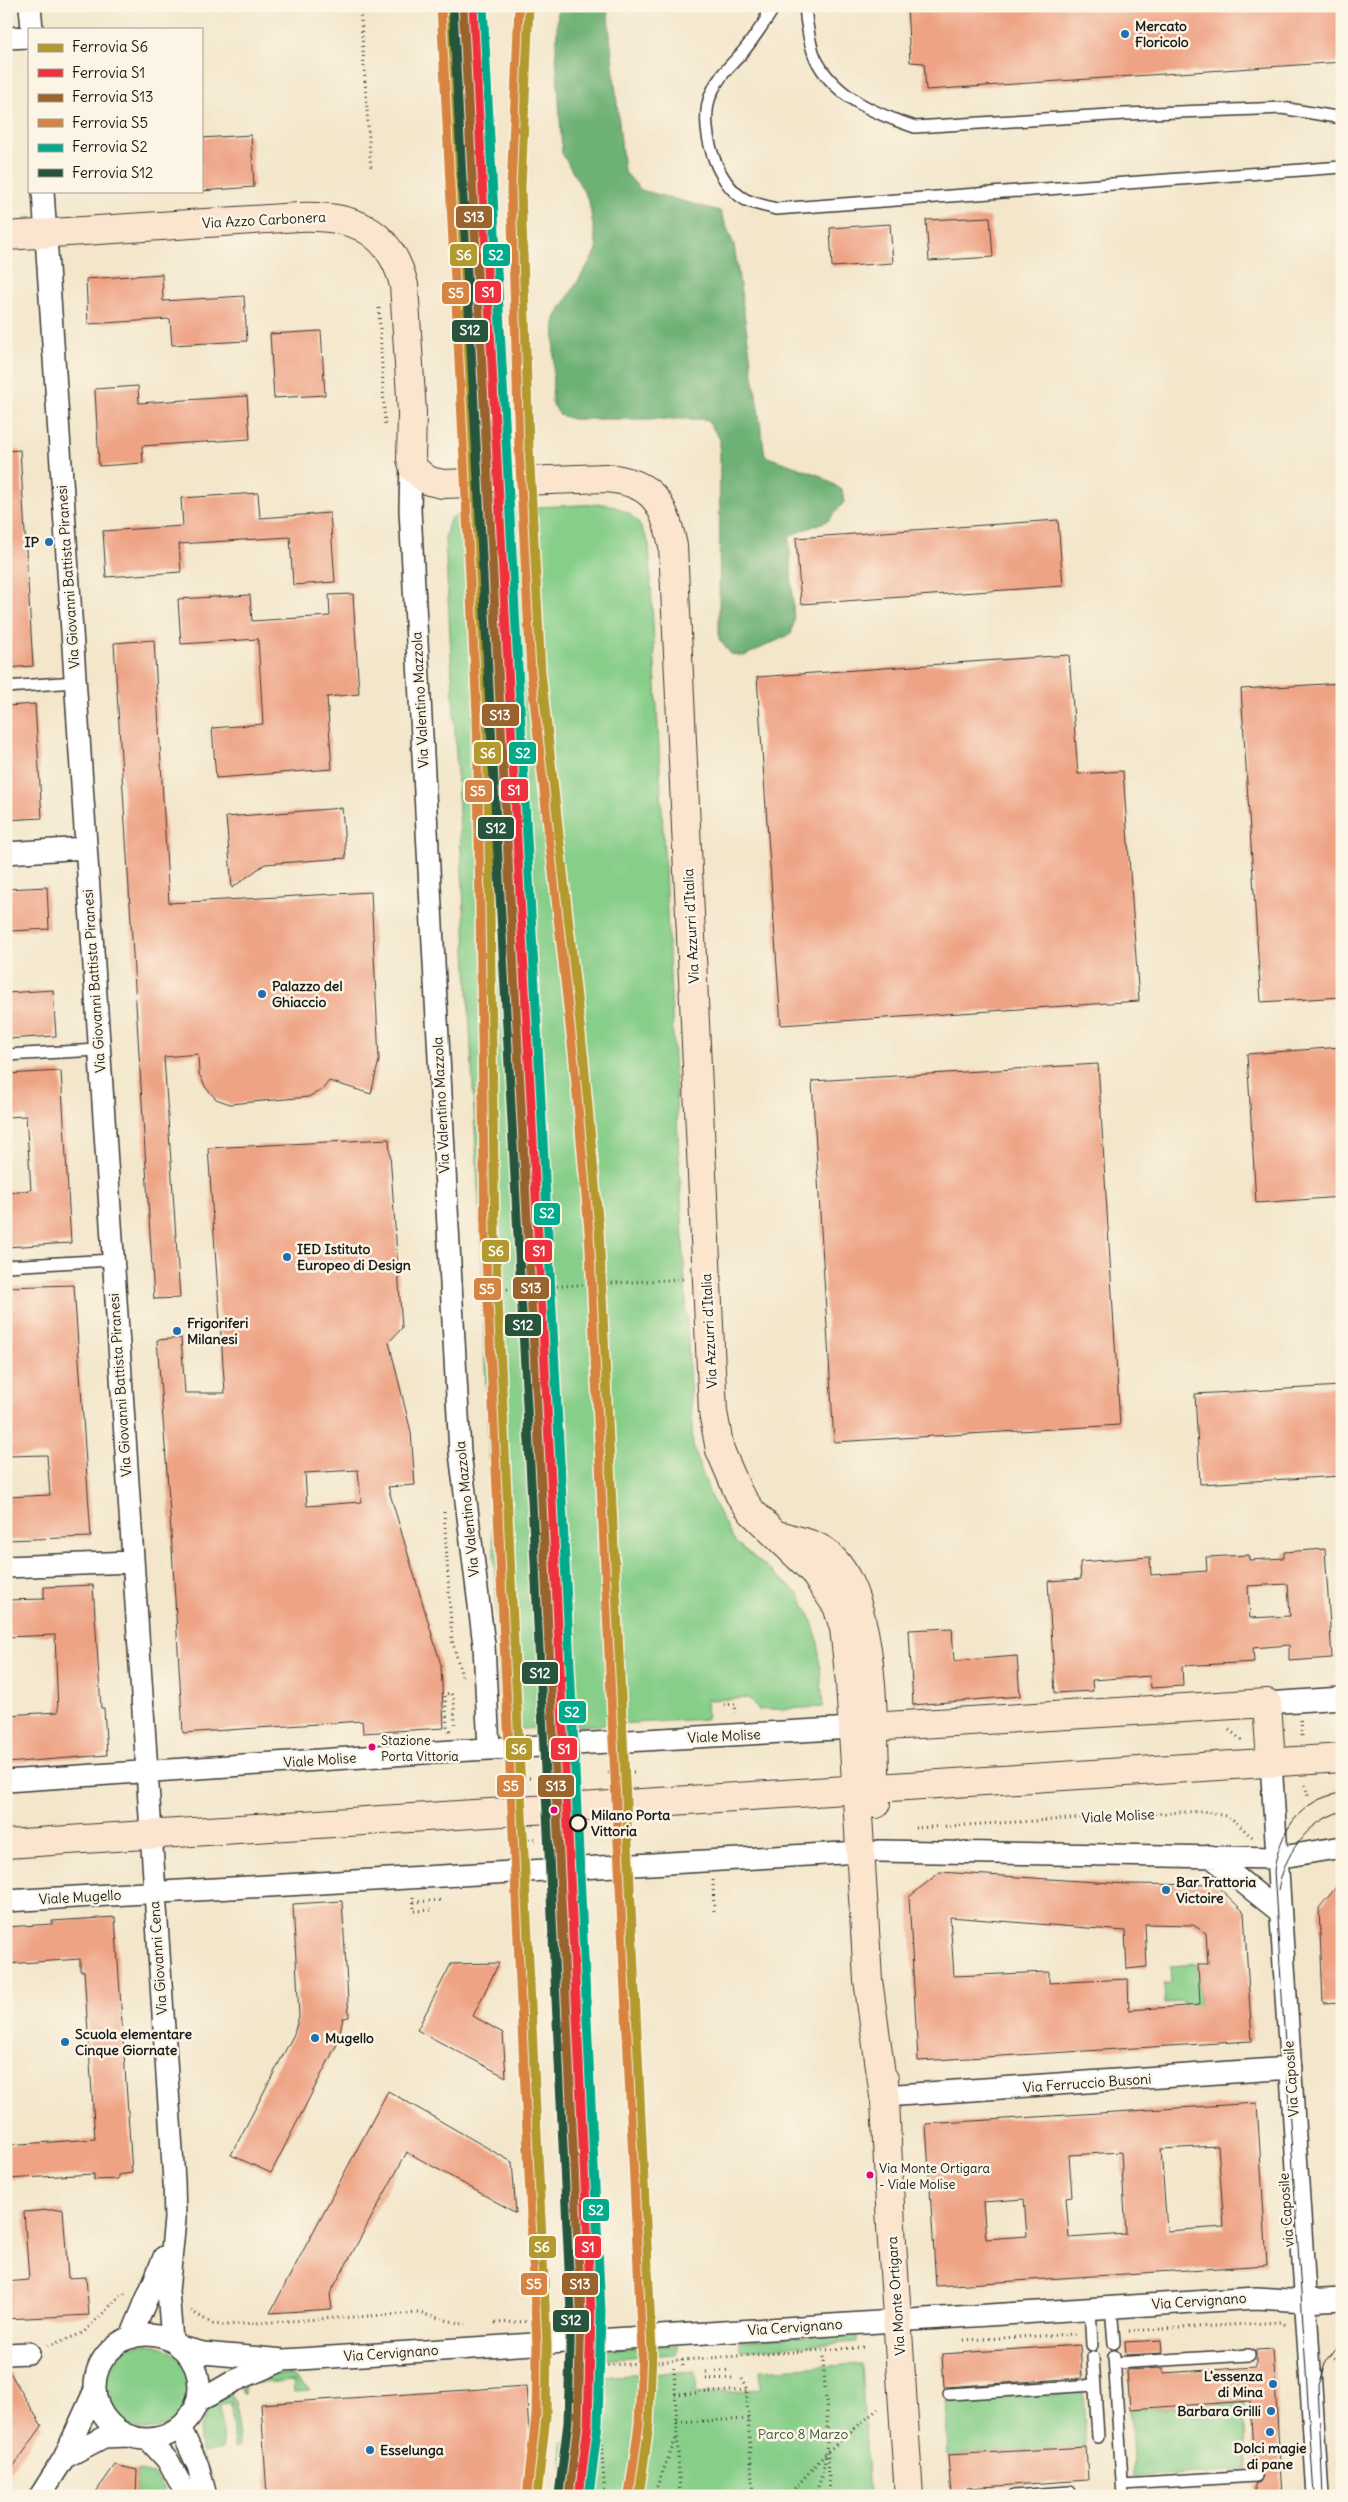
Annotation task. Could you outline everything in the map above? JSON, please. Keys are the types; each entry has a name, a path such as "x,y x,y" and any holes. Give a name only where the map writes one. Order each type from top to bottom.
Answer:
{"street":[{"path":"30,6 32,28"},
{"path":"6,38 28,37"},
{"name":"Via Giovanni Battista Piranesi","path":"43,192 146,1771"},
{"name":"Via Azzo Carbonera","path":"6,236 308,216 344,219 360,225 390,251 400,269 404,285 412,412 411,459"},
{"name":"Via Azzurri d'Italia","path":"412,412 417,442 428,462 448,476 467,482"},
{"name":"Via Azzurri d'Italia","path":"411,459 417,472 429,481 443,484 606,478 626,479 643,487 655,499 667,516 674,556 713,1412 720,1450 727,1472 738,1494 752,1512 774,1534 811,1544 830,1555 844,1571 862,1617 866,1640 863,1728"},
{"name":"Via Valentino Mazzola","path":"411,459 410,510 459,1443 484,1645 490,1748"},
{"path":"6,853 85,848"},
{"path":"6,1567 132,1562"},
{"name":"Viale Molise","path":"146,1771 490,1748 863,1728 1342,1698"},
{"path":"1267,1703 1277,1858"},
{"path":"863,1728 870,1852"},
{"path":"6,1844 1342,1758"},
{"path":"6,1781 146,1771"},
{"name":"Via Giovanni Cena","path":"146,1771 174,2181 173,2234 168,2291 178,2344 194,2364 198,2377 196,2403 191,2415 180,2427"},
{"path":"154,1893 870,1852 1277,1858 1342,1847"},
{"name":"Via Monte Ortigara","path":"870,1852 886,1981 884,2096 909,2496"},
{"path":"1210,1856 1280,1912"},
{"name":"Via Caposile","path":"1277,1858 1318,2496"},
{"name":"Viale Mugello","path":"6,1901 154,1893"},
{"name":"Via Ferruccio Busoni","path":"884,2096 1291,2068"},
{"name":"Via Giovanni Cena","path":"131,2336 173,2234"},
{"name":"Via Cervignano","path":"178,2344 203,2353 284,2360 1266,2297 1306,2301 1342,2299"},
{"path":"40,2496 64,2458 94,2392 95,2379 101,2360 114,2346 131,2336 154,2335 178,2344"},
{"path":"6,2354 29,2353"},
{"name":"Via Cervignano","path":"196,2403 234,2381 284,2360"},
{"path":"94,2392 103,2416 112,2426 138,2438 169,2462 187,2496"},
{"path":"64,2458 104,2437 138,2438 166,2435 180,2427 198,2466 206,2496"}],"lane":[{"path":"766,20 767,6"},
{"path":"775,6 741,53 723,72 710,96 708,126 713,161 727,184 746,200 776,208 1342,167"},
{"path":"805,6 817,62 833,82 853,100 883,116 915,127 1125,114 1282,108 1342,118"},
{"path":"6,687 75,682"},
{"path":"6,1055 98,1050"},
{"path":"6,1266 112,1260"},
{"path":"1111,2307 1114,2343"},
{"path":"1090,2308 1092,2344"},
{"path":"1249,2355 1114,2360 1122,2490 1256,2476"},
{"path":"1093,2357 1098,2437"},
{"path":"949,2394 1094,2385"},
{"path":"1014,2496 1070,2492"}],"path":[{"path":"360,6 371,170"},
{"path":"492,1290 686,1279"},
{"path":"483,1296 484,1320"},
{"path":"452,1736 447,1726 445,1694 451,1694 454,1700 455,1724"},
{"path":"724,1705 735,1704 736,1713"},
{"path":"1300,1711 1302,1740"},
{"path":"608,1773 636,1772"},
{"path":"504,1779 532,1778"},
{"path":"1304,1782 1308,1799"},
{"name":"Viale Molise","path":"914,1828 1202,1811 1230,1816 1277,1858"},
{"path":"610,1834 640,1832"},
{"path":"509,1840 538,1839"},
{"path":"713,1889 714,1912"},
{"path":"413,1891 414,1911 432,1910"},
{"path":"414,1902 443,1900"},
{"path":"29,2353 78,2336 91,2326 122,2294 128,2292"},
{"path":"532,2304 532,2320"},
{"path":"189,2310 213,2324 223,2325 419,2313 459,2324 472,2324"},
{"path":"489,2323 555,2319 561,2321"},
{"path":"570,2361 584,2367 872,2346"},
{"path":"1330,2355 1342,2365"},
{"path":"738,2356 738,2363"},
{"path":"823,2356 830,2496"},
{"path":"682,2360 683,2367"},
{"path":"674,2368 680,2496"},
{"path":"706,2372 732,2370"},
{"path":"706,2380 732,2378"},
{"path":"742,2378 746,2390 753,2496"},
{"path":"675,2394 746,2390"},
{"path":"788,2496 828,2451 878,2409"},
{"path":"676,2422 748,2419"},
{"path":"653,2496 677,2434"},
{"path":"574,2439 577,2496"},
{"path":"601,2439 606,2496"},
{"path":"814,2496 822,2476 828,2451"}],"green space":[{"path":"558,6 607,6 624,171 641,190 720,211 734,245 765,456 819,475 842,490 844,502 829,520 789,536 794,622 791,634 744,656 731,654 719,639 720,439 706,419 572,419 560,415 552,403 555,318 597,250 589,201 562,153 556,52"},
{"path":"604,504 622,510 633,517 649,544 693,1446 711,1498 734,1541 798,1593 810,1616 818,1640 823,1707 758,1710 750,1698 706,1700 707,1719 502,1730 483,1320 494,1319 492,1283 483,1284 445,537 450,519 463,510"},
{"path":"1198,1964 1200,2010 1186,2033 1184,2002 1165,2003 1164,1984 1171,1984 1170,1966"},
{"path":"857,2333 857,2342 740,2350 740,2341"},
{"path":"147,2344 163,2348 177,2357 186,2371 190,2387 186,2403 177,2417 163,2426 147,2430 131,2426 117,2417 108,2403 104,2387 108,2371 117,2357 131,2348"},
{"path":"677,2345 677,2354 580,2360 579,2351"},
{"name":"Parco 8 Marzo","path":"861,2364 869,2496 565,2496 561,2442 605,2439 601,2377 695,2371 697,2394 761,2389 760,2370"},
{"path":"275,2374 290,2375 310,2389 310,2391 294,2392 293,2381 244,2384"},
{"path":"244,2384 244,2395 238,2386"},
{"path":"229,2392 236,2402 239,2448 234,2448 231,2403 220,2404 223,2449 203,2453 200,2434 204,2418"},
{"path":"1083,2392 1086,2447 948,2455 945,2400"},
{"path":"1244,2402 1247,2470 1134,2477 1130,2409"},
{"path":"137,2470 155,2475 167,2496 136,2496"}],"building":[{"name":"Mercato Floricolo","path":"907,6 1342,6 1342,62 926,90 924,63 910,62"},
{"path":"251,135 254,187 202,191 202,138"},
{"path":"990,217 993,257 929,261 926,220"},
{"path":"890,224 893,263 832,267 830,228"},
{"path":"162,274 163,301 244,296 247,341 172,345 170,319 88,324 86,279"},
{"path":"321,331 325,395 274,398 270,334"},
{"path":"138,386 139,403 247,396 250,439 142,446 143,463 99,466 95,389"},
{"path":"20,450 33,666 6,668 6,451"},
{"path":"258,493 260,518 330,513 335,582 293,585 290,537 179,544 181,572 106,577 103,531 183,526 181,498"},
{"path":"1058,520 1063,586 801,604 796,538"},
{"path":"353,594 359,694 327,697 332,769 216,778 212,728 263,724 258,639 181,644 178,599 250,595 252,621 330,616 329,595"},
{"path":"154,640 169,903 371,892 379,1060 371,1094 329,1081 322,1090 308,1097 230,1104 216,1099 206,1088 199,1074 198,1054 164,1057 180,1298 154,1299 114,643"},
{"path":"1069,655 1078,774 1123,771 1139,1001 781,1025 757,677"},
{"path":"1342,683 1342,997 1261,1002 1241,689"},
{"path":"35,704 42,818 6,820 6,706"},
{"path":"342,808 346,858 265,864 232,888 226,817"},
{"path":"47,887 49,929 11,931 11,925 6,926 6,889"},
{"path":"53,990 56,1036 6,1039 6,993"},
{"path":"1342,1047 1342,1197 1256,1203 1247,1054"},
{"path":"1098,1064 1120,1425 834,1442 812,1081"},
{"path":"61,1071 71,1243 6,1247 6,1192 31,1190 26,1116 6,1117 6,1074"},
{"path":"389,1139 402,1328 389,1342 411,1432 415,1485 388,1487 441,1665 444,1728 363,1733 362,1721 183,1733 157,1340 181,1338 185,1393 225,1393 208,1148","holes":["358,1470 361,1502 307,1506 305,1473"]},
{"path":"74,1285 91,1537 6,1540 6,1497 50,1495 47,1455 6,1456 6,1287"},
{"path":"1342,1386 1342,1476 1200,1484 1195,1394"},
{"path":"1325,1549 1332,1658 1289,1661 1289,1645 1253,1648 1254,1662 1182,1666 1183,1686 1151,1688 1150,1676 1092,1680 1093,1691 1055,1693 1048,1581 1081,1579 1080,1562 1150,1557 1151,1575 1207,1571 1206,1557 1249,1555 1249,1560 1284,1558 1284,1552","holes":["1288,1584 1290,1616 1250,1618 1248,1586"]},
{"path":"93,1585 101,1708 104,1708 107,1755 6,1763 6,1715 58,1712 55,1635 6,1637 6,1600 44,1599 44,1587"},
{"path":"952,1628 954,1661 1017,1656 1020,1696 913,1705 909,1630"},
{"path":"940,1872 1127,1884 1216,1885 1244,1912 1252,2041 918,2061 909,1897","holes":["950,1917 1125,1931 1127,1969 1147,1967 1145,1924 1193,1925 1206,1933 1208,1964 1198,1964 1200,2005 1129,2010 1128,1979 1049,1983 1049,1972 954,1976"]},
{"path":"1342,1880 1342,2002 1323,2003 1319,1908"},
{"name":"Mugello","path":"342,1901 349,2017 343,2018 338,2042 271,2173 231,2155 294,2034 299,2016 293,1904"},
{"path":"115,1917 132,2173 118,2175 118,2179 94,2180 94,2174 6,2179 6,2145 95,2139 84,1971 80,1971 80,1959 6,1964 6,1927 52,1924 52,1921"},
{"path":"499,1963 473,2016 503,2033 506,2077 417,2030 451,1964"},
{"path":"388,2091 512,2162 516,2213 407,2152 330,2294 332,2309 270,2313"},
{"path":"1257,2103 1267,2265 936,2286 926,2124","holes":["1218,2146 1224,2227 1167,2231 1161,2149","1121,2152 1126,2234 1069,2238 1066,2197 1072,2196 1069,2155","1024,2199 1027,2236 986,2239 983,2202"]},
{"path":"63,2209 68,2278 86,2277 89,2315 6,2319 6,2282 29,2280 24,2212"},
{"path":"1161,2340 1162,2353 1126,2355 1125,2342"},
{"path":"1080,2345 1082,2378 944,2387 942,2354"},
{"path":"1273,2349 1282,2496 1255,2496 1255,2484 1260,2482 1263,2475 1260,2470 1254,2469 1250,2401 1130,2409 1127,2370 1163,2368 1163,2373 1256,2367 1256,2350"},
{"path":"6,2366 42,2426 6,2477"},
{"name":"Esselunga","path":"526,2386 533,2496 267,2496 261,2404"},
{"path":"1086,2447 1088,2480 967,2488 967,2496 951,2496 948,2455"},
{"path":"115,2465 137,2470 136,2496 93,2496"}],"tram line":[{"path":"1314,2496 1274,1871 1281,1843 1294,1820 1314,1802 1327,1796 1342,1793"},
{"path":"1278,1890 1286,1864 1292,1852 1307,1832 1317,1823 1342,1811"},
{"path":"1323,2496 1318,2385 1326,2361 1342,2343"}],"rail line":[{"name":"S6","path":"451,6 487,715 495,1236 547,2346 546,2416 537,2496"},
{"name":"S13","path":"463,6 542,1501 581,2311 578,2423 569,2495"},
{"name":"S1","path":"473,6 552,1500 591,2311 588,2424 579,2496"},
{"name":"S2","path":"483,6 562,1499 601,2311 598,2424 589,2496"},
{"name":"S5","path":"519,6 511,188 519,447 531,673 574,1062 589,1231 642,2351 639,2424 629,2495"},
{"name":"S6","path":"529,6 521,188 529,447 541,672 584,1061 599,1230 652,2351 649,2425 639,2496"},
{"name":"S5","path":"441,7 477,715 485,1236 537,2346 536,2415 527,2495"},
{"name":"S12","path":"453,7 532,1501 571,2311 568,2422 559,2494"}],"place":[{"name":"Mercato Floricolo","path":"1125,34"},
{"name":"IP","path":"49,542"},
{"name":"Palazzo del Ghiaccio","path":"262,994"},
{"name":"IED Istituto Europeo di Design","path":"287,1257"},
{"name":"Frigoriferi Milanesi","path":"177,1331"},
{"name":"Stazione Porta Vittoria","path":"372,1747"},
{"name":"Milano Porta Vittoria","path":"578,1823"},
{"name":"Bar Trattoria Victoire","path":"1166,1890"},
{"name":"Mugello","path":"315,2038"},
{"name":"Scuola elementare Cinque Giornate","path":"65,2042"},
{"name":"Via Monte Ortigara - Viale Molise","path":"870,2175"},
{"name":"L'essenza di Mina","path":"1273,2384"},
{"name":"Barbara Grilli","path":"1271,2411"},
{"name":"Dolci magie di pane","path":"1270,2432"},
{"name":"Esselunga","path":"370,2450"}]}
